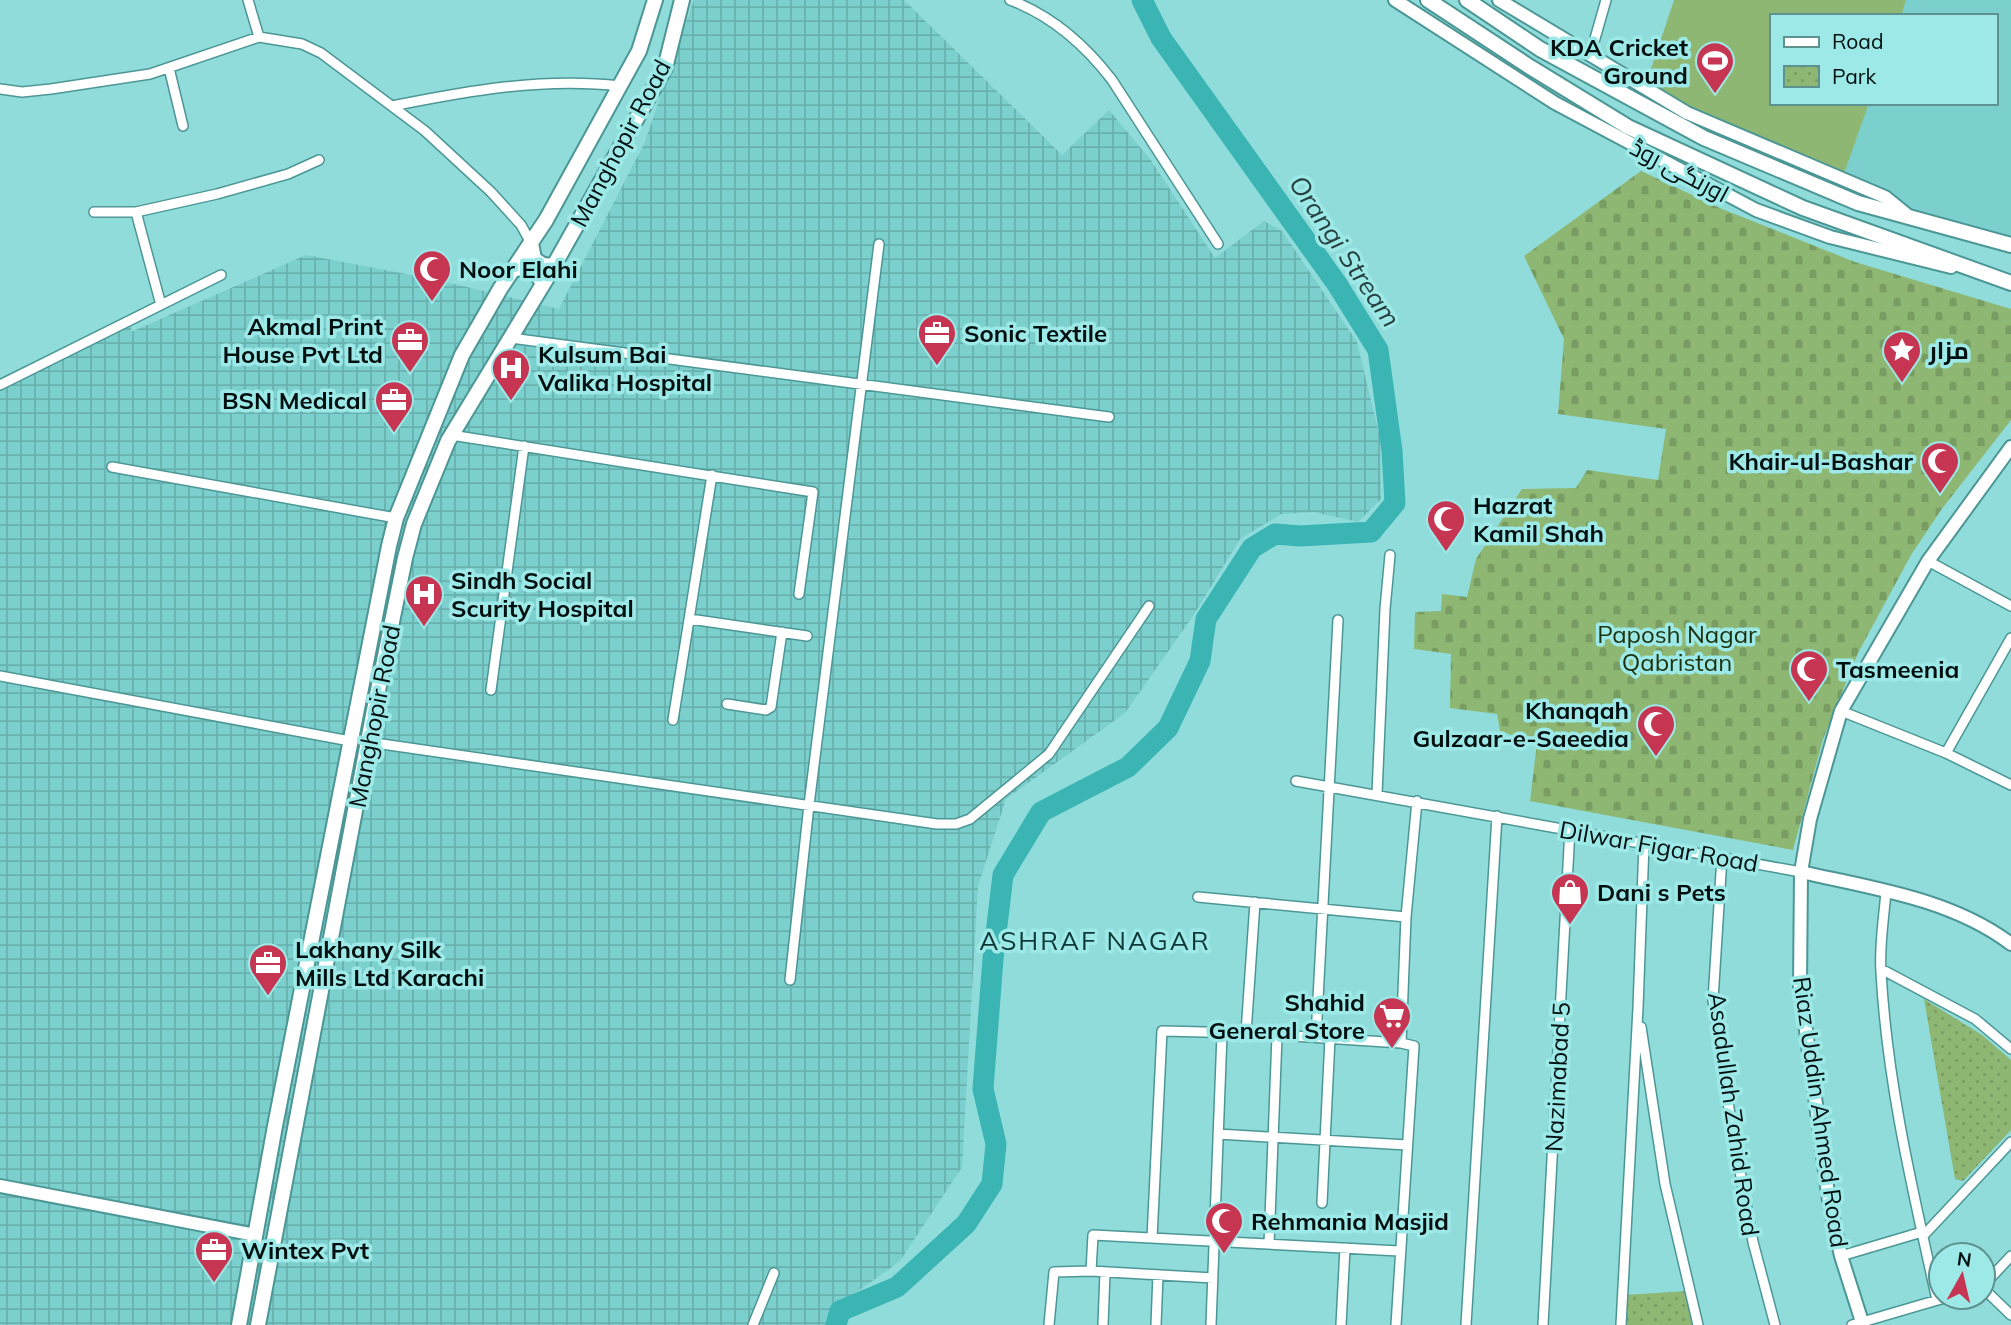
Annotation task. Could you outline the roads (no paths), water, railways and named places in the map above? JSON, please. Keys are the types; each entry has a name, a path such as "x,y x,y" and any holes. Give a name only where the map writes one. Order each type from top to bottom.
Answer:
{"main road":[{"name":"Manghopir Road","path":"239,1325 350,741 397,518 462,355 480,321 546,220 620,86 639,51 655,0"},
{"name":"Manghopir Road","path":"258,1325 368,742 405,558 415,524 452,435 543,284 665,68 682,0"},
{"path":"1428,0 1530,68 1628,127 1803,208 2011,283"},
{"path":"1468,0 1540,49 1704,138 1858,203 2011,245"},
{"path":"531,243 534,259 542,265 554,265"},
{"path":"514,269 535,272 543,284"}],"street":[{"path":"248,0 259,37"},
{"path":"1010,0 1027,6 1074,36 1093,55 1218,244"},
{"name":"اورنگی روڈ","path":"1395,0 1555,103 1756,210 1830,237 1992,277"},
{"path":"1499,0 1687,113 1885,197 1906,214"},
{"path":"1588,53 1594,42 1606,0"},
{"path":"0,89 22,92 124,79 169,68 259,37 312,47 425,131 491,192 521,225 531,243"},
{"path":"169,68 183,126"},
{"path":"392,106 503,86 586,83 620,86"},
{"path":"94,212 136,212 252,186 320,160"},
{"path":"136,212 161,304"},
{"path":"790,980 809,805 879,244"},
{"path":"0,385 221,275"},
{"path":"511,338 1109,417"},
{"path":"452,435 813,492 799,594"},
{"path":"491,691 524,446"},
{"name":"Riaz Uddin Ahmed Road","path":"1859,1324 1829,1200 1800,986 1801,872 1810,819 1841,711 1928,561 2011,447"},
{"path":"112,467 397,518"},
{"path":"673,720 712,475"},
{"path":"1377,794 1390,555"},
{"path":"1928,561 2011,607"},
{"path":"368,742 937,824 956,824 970,819 1049,754 1149,606"},
{"path":"690,619 807,636"},
{"path":"1316,1037 1338,620"},
{"path":"727,704 766,710 771,707 782,632"},
{"path":"1946,753 2011,638"},
{"path":"0,676 350,741"},
{"path":"1841,711 1946,753 2011,785"},
{"name":"Dilwar Figar Road","path":"1296,781 1801,872 1886,891 1953,910 2011,944"},
{"path":"1401,1043 1406,917 1417,801"},
{"path":"1466,1325 1497,816"},
{"name":"Nazimabad 5","path":"1544,1325 1570,830"},
{"path":"1621,1325 1639,1008 1644,843"},
{"name":"Asadullah Zahid Road","path":"1722,858 1713,1000 1752,1242 1775,1325"},
{"path":"1886,891 1881,969 1887,1040 1899,1118 1927,1253"},
{"path":"1198,897 1406,917"},
{"path":"1246,1033 1255,902"},
{"path":"1881,969 1975,1019 2011,1049"},
{"path":"1639,1008 1665,1184 1698,1325"},
{"path":"1152,1238 1163,1030 1316,1037 1414,1046 1396,1325"},
{"path":"1211,1325 1222,1034"},
{"path":"1269,1244 1277,1036"},
{"path":"1322,1203 1330,1038"},
{"path":"1218,1134 1407,1145"},
{"path":"1841,1256 1923,1234 2011,1142"},
{"path":"0,1186 256,1235"},
{"path":"1091,1271 1093,1235 1399,1251"},
{"path":"1341,1325 1345,1248"},
{"path":"1997,1272 2011,1256"},
{"path":"1049,1325 1054,1272 1091,1271 1213,1278"},
{"path":"1103,1325 1105,1272"},
{"path":"753,1325 774,1273"},
{"path":"1156,1325 1158,1275"},
{"path":"1997,1301 2011,1315"},
{"path":"1859,1324 1927,1303"}],"waterway":[{"name":"Orangi Stream","path":"836,1325 840,1311 897,1287 966,1224 992,1184 996,1144 983,1089 993,959 1003,875 1041,812 1128,767 1168,728 1200,661 1206,619 1252,548 1275,534 1300,536 1371,532 1395,503 1392,451 1378,350 1337,284 1161,38 1142,0"}],"place":[{"name":"KDA Cricket Ground","path":"1715,95"},
{"name":"Noor Elahi","path":"432,303"},
{"name":"Sonic Textile","path":"937,367"},
{"name":"Akmal Print House Pvt Ltd","path":"410,374"},
{"name":"مزار","path":"1902,384"},
{"name":"Kulsum Bai Valika Hospital","path":"511,402"},
{"name":"BSN Medical","path":"394,434"},
{"name":"Khair-ul-Bashar","path":"1940,495"},
{"name":"Hazrat Kamil Shah","path":"1446,553"},
{"name":"Sindh Social Scurity Hospital","path":"424,628"},
{"name":"Tasmeenia","path":"1809,703"},
{"name":"Khanqah Gulzaar-e-Saeedia","path":"1656,758"},
{"name":"Dani s Pets","path":"1570,926"},
{"name":"Lakhany Silk Mills Ltd Karachi","path":"268,997"},
{"name":"Shahid General Store","path":"1392,1050"},
{"name":"Rehmania Masjid","path":"1224,1255"},
{"name":"Wintex Pvt","path":"214,1284"}],"district":[{"name":"ASHRAF NAGAR","path":"1095,940"}],"park label":[{"name":"Paposh Nagar Qabristan","path":"1677,648"}]}
